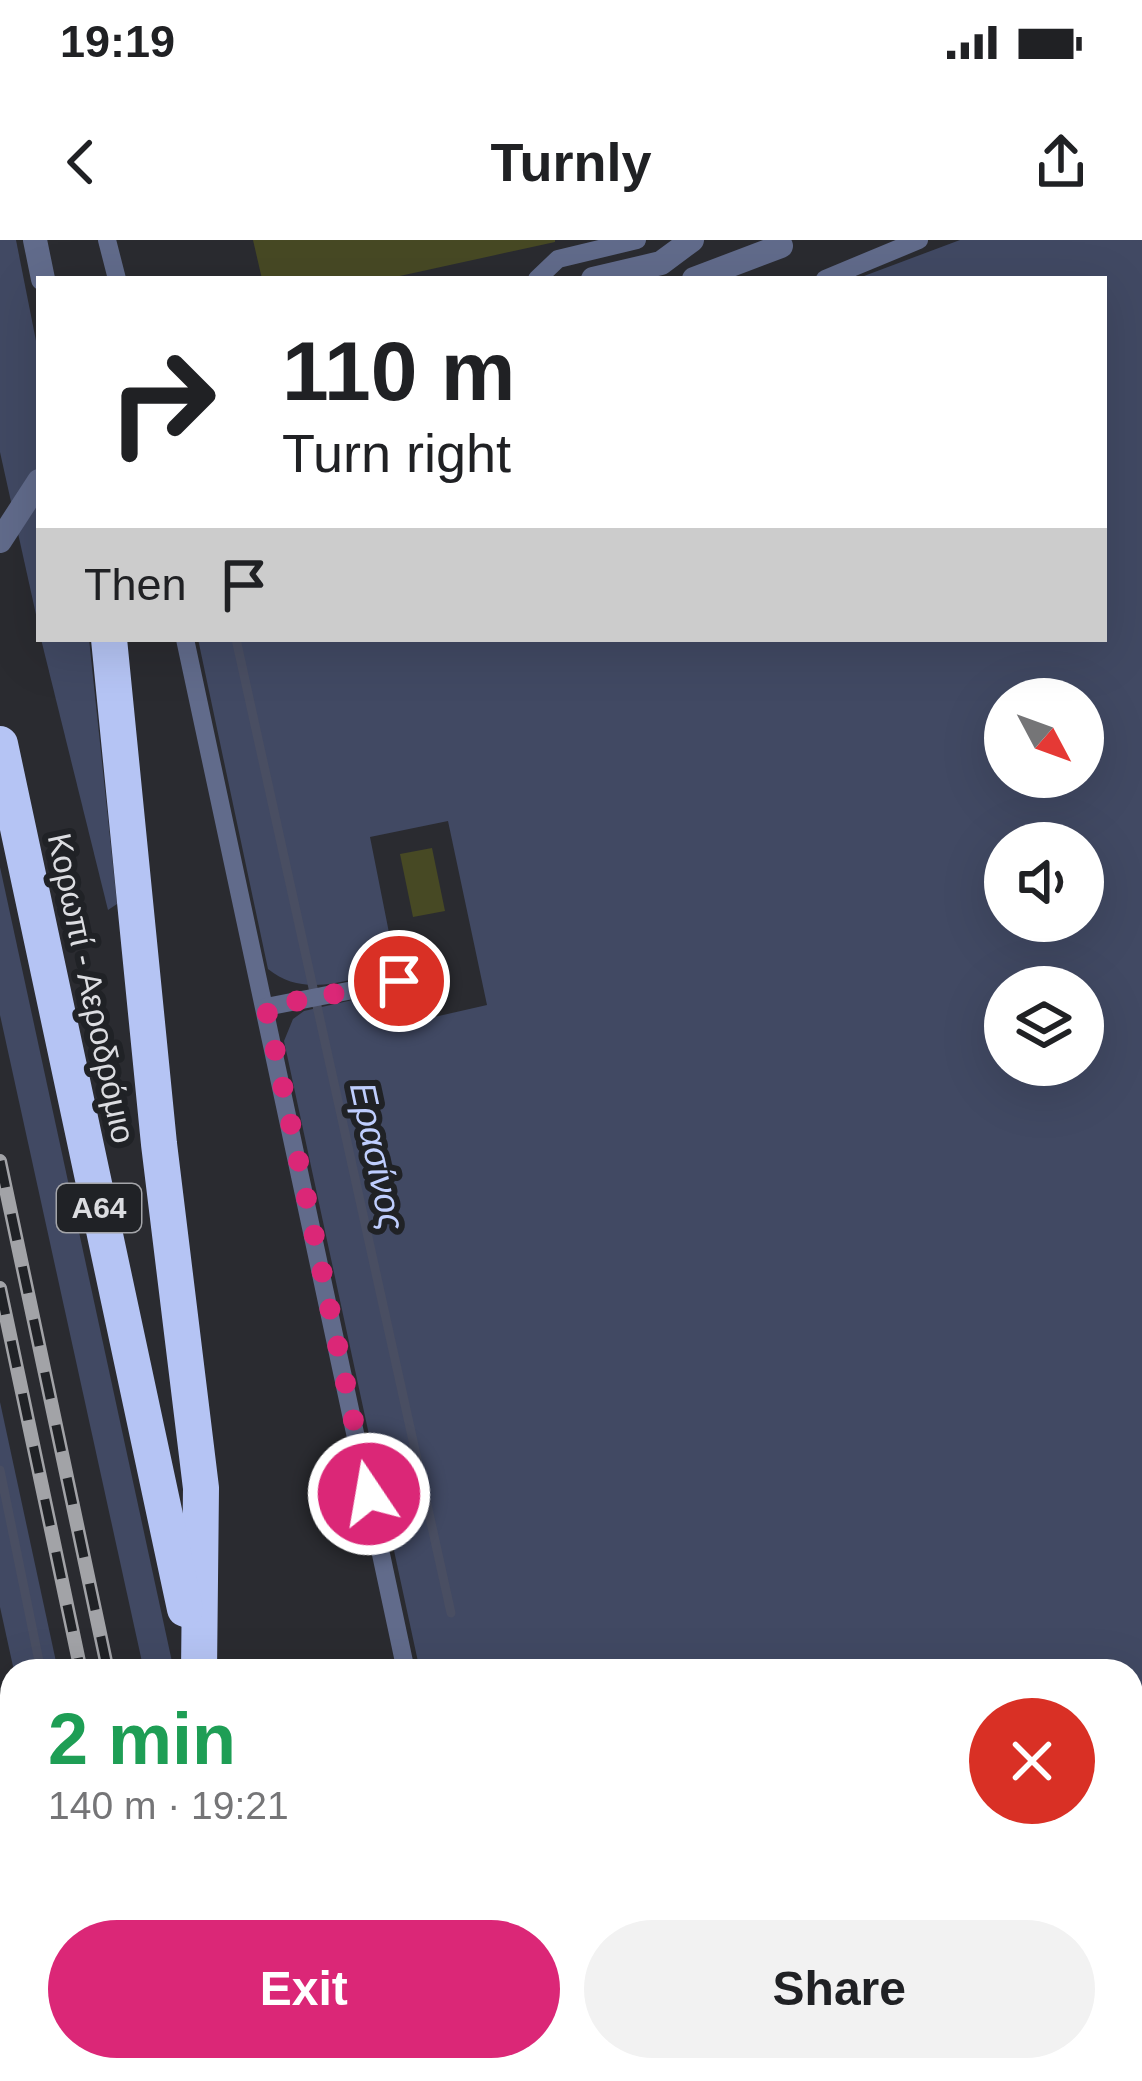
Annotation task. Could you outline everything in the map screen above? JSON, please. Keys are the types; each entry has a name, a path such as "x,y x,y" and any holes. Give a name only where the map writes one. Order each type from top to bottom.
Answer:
{"highway":[{"path":"109,642 159,1144 201,1488 199,1659"},
{"name":"Κορωπί - Αεροδρόμιο","path":"0,744 196,1659"}],"street":[{"path":"35,240 43,276"},
{"path":"606,276 661,263 692,240"},
{"path":"747,240 789,243"},
{"path":"702,276 789,243"},
{"path":"0,541 36,485"}],"lane":[{"path":"107,240 116,276"},
{"path":"540,276 558,259 637,240"},
{"path":"832,276 919,240"},
{"path":"186,642 403,1659"},
{"path":"266,1007 399,981"}],"shaded area":[{"path":"0,240 16,240 36,341 36,614 0,452"},
{"path":"960,240 1142,240 1142,1659 417,1659 284,1041 293,1019 304,1011 392,991 403,1000 408,1023 487,1005 448,821 370,837 396,968 329,984 283,978 268,969 199,642 1107,642 1107,276 864,276"},
{"path":"42,642 89,642 117,904 108,910"},
{"path":"0,867 171,1659 141,1659 0,1015"},
{"path":"0,1402 55,1659 11,1659 0,1607"}],"building":[{"path":"253,240 555,240 400,276 261,276"},
{"path":"432,848 445,911 413,917 400,854"}],"waterway":[{"name":"Ερασίνος","path":"237,642 451,1613"},
{"path":"0,1470 39,1659"}],"railway":[{"path":"0,1161 105,1659"},
{"path":"0,1288 78,1659"}],"route":[{"path":"369,1494 266,1007 399,981"}]}
